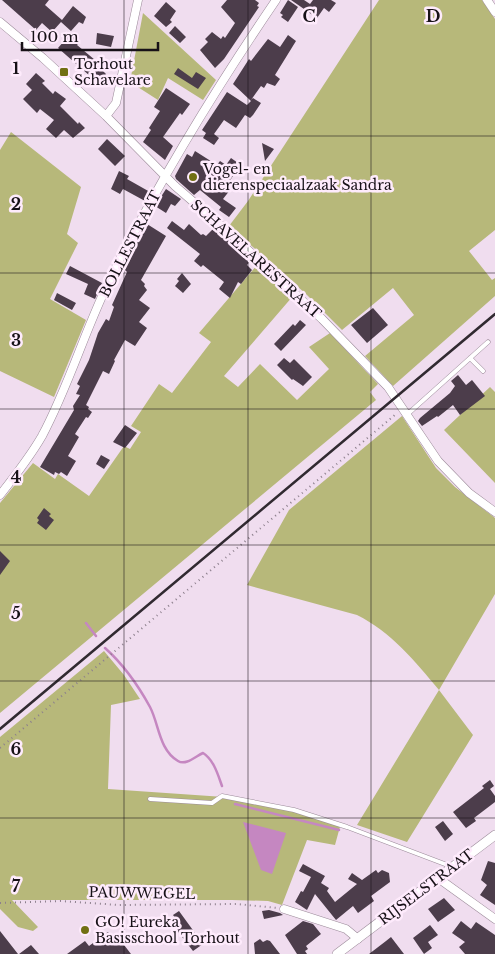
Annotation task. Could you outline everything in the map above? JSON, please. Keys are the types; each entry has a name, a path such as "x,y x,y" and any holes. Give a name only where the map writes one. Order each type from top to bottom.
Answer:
{"street":[{"path":"106,116 116,103 138,0"},
{"name":"BOLLESTRAAT","path":"0,495 28,458 41,437 59,402 112,275 165,176 230,68 276,0"},
{"path":"487,0 495,12"},
{"name":"SCHAVELARESTRAAT","path":"0,22 43,58 106,116 165,176 234,236 322,319 388,387 443,466 469,493 495,512"},
{"name":"RIJSELSTRAAT","path":"337,954 495,835"},
{"path":"438,878 495,919"},
{"path":"284,909 346,929 358,939"}],"lane":[{"path":"406,412 410,412 488,342"},
{"path":"470,358 483,371"},
{"path":"150,799 212,803 222,796 294,810 347,827 452,867"}],"path":[{"path":"0,748 400,411 406,412"},
{"name":"PAUWWEGEL","path":"0,903 60,900 119,905 237,904 284,909"}],"green space":[{"path":"379,0 482,0 495,19 495,230 469,251 492,280 495,278 495,296 393,386 365,356 414,315 393,288 342,330 306,294 229,226 248,201"},
{"path":"143,13 216,80 203,100 168,78 158,100 130,82"},
{"path":"11,132 81,187 67,234 78,243 50,299 86,320 54,397 0,371 0,150"},
{"path":"258,264 293,296 224,376 238,387 260,364 297,400 329,369 309,347 330,333 378,384 370,392 376,400 0,713 0,503 33,463 55,479 58,474 89,496 124,446 130,449 141,432 131,426 159,384 172,393 211,342 199,333"},
{"path":"490,387 495,392 495,483 444,430"},
{"path":"402,416 436,468 455,487 495,518 495,594 439,690 392,639 357,615 247,585 289,510"},
{"path":"104,651 124,675 140,699 111,705 108,789 224,797 341,823 335,845 307,840 282,905 268,901 232,900 12,900 38,927 33,931 18,927 0,909 0,737"},
{"path":"439,690 473,735 407,842 357,825"}],"shaded area":[{"path":"243,822 286,833 272,874 261,870"}],"building":[{"path":"2,0 49,0 45,5 62,20 73,6 86,17 83,24 79,22 71,31 61,22 52,32 42,23 36,30"},
{"path":"227,0 255,0 259,3 257,6 259,7 224,59 215,68 200,50 208,42 205,39 212,32 221,39 223,36 225,38 235,23 221,7"},
{"path":"288,0 298,7 288,22 281,17 283,15 280,13"},
{"path":"291,0 304,0 310,4 313,0 331,0 336,3 329,12 324,8 317,18"},
{"path":"166,2 176,11 170,20 172,22 166,27 154,16"},
{"path":"175,26 186,37 180,43 169,33"},
{"path":"71,33 80,41 77,45 95,60 94,62 106,74 98,83 58,48"},
{"path":"97,33 114,36 111,47 96,44"},
{"path":"288,35 296,41 275,75 280,79 275,86 267,83 264,88 261,86 251,100 253,98 261,103 253,115 250,118 245,115 236,128 224,120 214,134 219,138 214,145 203,138 206,133 202,130 227,92 247,105 251,101 233,84 249,59 251,61 268,39 280,47"},
{"path":"178,68 192,78 196,72 206,78 198,89 174,74"},
{"path":"36,73 45,81 42,83 53,94 55,91 66,99 60,106 78,124 79,122 85,128 73,138 64,130 56,138 46,129 54,120 40,109 37,113 23,99 32,90 26,84"},
{"path":"166,88 190,104 182,115 180,113 163,137 173,146 165,160 143,142 160,111 154,107"},
{"path":"107,139 125,156 115,166 98,149"},
{"path":"262,143 274,149 265,161"},
{"path":"195,151 217,165 220,161 226,165 231,158 238,163 233,170 236,171 226,187 230,190 223,199 236,208 229,217 219,210 221,207 200,190 194,195 176,179 175,176 187,154 192,157"},
{"path":"119,171 129,176 127,179 150,192 145,201 123,189 120,194 111,189"},
{"path":"166,189 181,199 175,206 171,204 166,213 155,206"},
{"path":"172,221 184,230 189,224 201,235 206,236 214,228 251,260 247,265 252,270 241,284 238,282 230,298 219,289 224,282 203,265 201,267 194,261 200,254 167,228"},
{"path":"147,224 166,236 141,280 147,290 139,300 150,308 139,322 147,328 135,346 125,340 109,374 103,371 86,405 92,412 88,418 86,417 75,434 79,437 68,456 76,461 67,476 61,472 59,474 55,472 54,475 40,467 74,410 73,406 80,395 76,394 80,386 77,384 89,360 98,333 106,319 109,321 114,307 112,305 127,272 123,268"},
{"path":"70,266 102,283 95,299 84,294 88,284 66,274"},
{"path":"182,273 191,284 183,293 175,286 179,281 177,279"},
{"path":"57,293 76,303 72,310 54,300"},
{"path":"373,308 388,325 367,343 351,325"},
{"path":"300,320 306,325 281,351 274,344 293,324 295,326"},
{"path":"284,358 290,363 294,359 312,377 303,386 292,380 277,365"},
{"path":"458,375 466,385 472,380 485,396 460,415 453,405 438,417 422,426 418,421 420,418 450,393 455,386 451,381"},
{"path":"125,425 137,433 125,448 113,442"},
{"path":"101,455 110,460 104,469 96,464"},
{"path":"44,508 51,514 49,516 54,520 46,530 37,523 39,520 37,518"},
{"path":"0,551 10,561 0,575"},
{"path":"490,780 494,786 490,789 495,796 495,802 474,818 476,821 466,828 453,812 484,788 482,786"},
{"path":"443,821 453,834 445,841 435,827"},
{"path":"488,861 495,863 495,905 480,895 487,885 481,880"},
{"path":"303,864 325,876 321,883 329,888 327,891 335,902 357,884 348,879 352,873 362,880 376,870 378,873 382,870 389,873 390,882 371,896 374,901 358,913 353,906 336,920 315,894 307,910 295,902 311,877 299,871"},
{"path":"444,898 455,910 438,922 428,909"},
{"path":"269,910 283,915 264,919 262,911"},
{"path":"179,911 203,944 193,951 176,929 181,926 173,915"},
{"path":"303,921 313,924 321,934 306,946 308,949 305,951 307,954 297,954 285,935"},
{"path":"461,921 471,929 476,922 495,935 495,954 465,954 459,947 465,942 452,933"},
{"path":"430,925 438,935 428,942 432,948 424,954 413,938"},
{"path":"0,931 18,954 0,954"},
{"path":"108,932 117,944 121,941 131,954 67,954 85,941 89,946"},
{"path":"391,937 404,954 369,954 386,941"},
{"path":"260,939 263,942 270,941 280,954 255,954 254,943"},
{"path":"31,945 39,954 19,954"}],"waterway":[{"path":"86,623 96,636"},
{"path":"105,648 124,668 141,691 153,714 163,744 172,756 178,761 184,762 203,753 213,764 222,786"},
{"path":"235,804 339,830"}],"railway":[{"path":"0,729 495,314"}],"place":[{"name":"Torhout Schavelare","path":"64,72"},
{"name":"Vogel- en dierenspeciaalzaak Sandra","path":"193,177"},
{"name":"GO! Eureka Basisschool Torhout","path":"85,930"}]}
